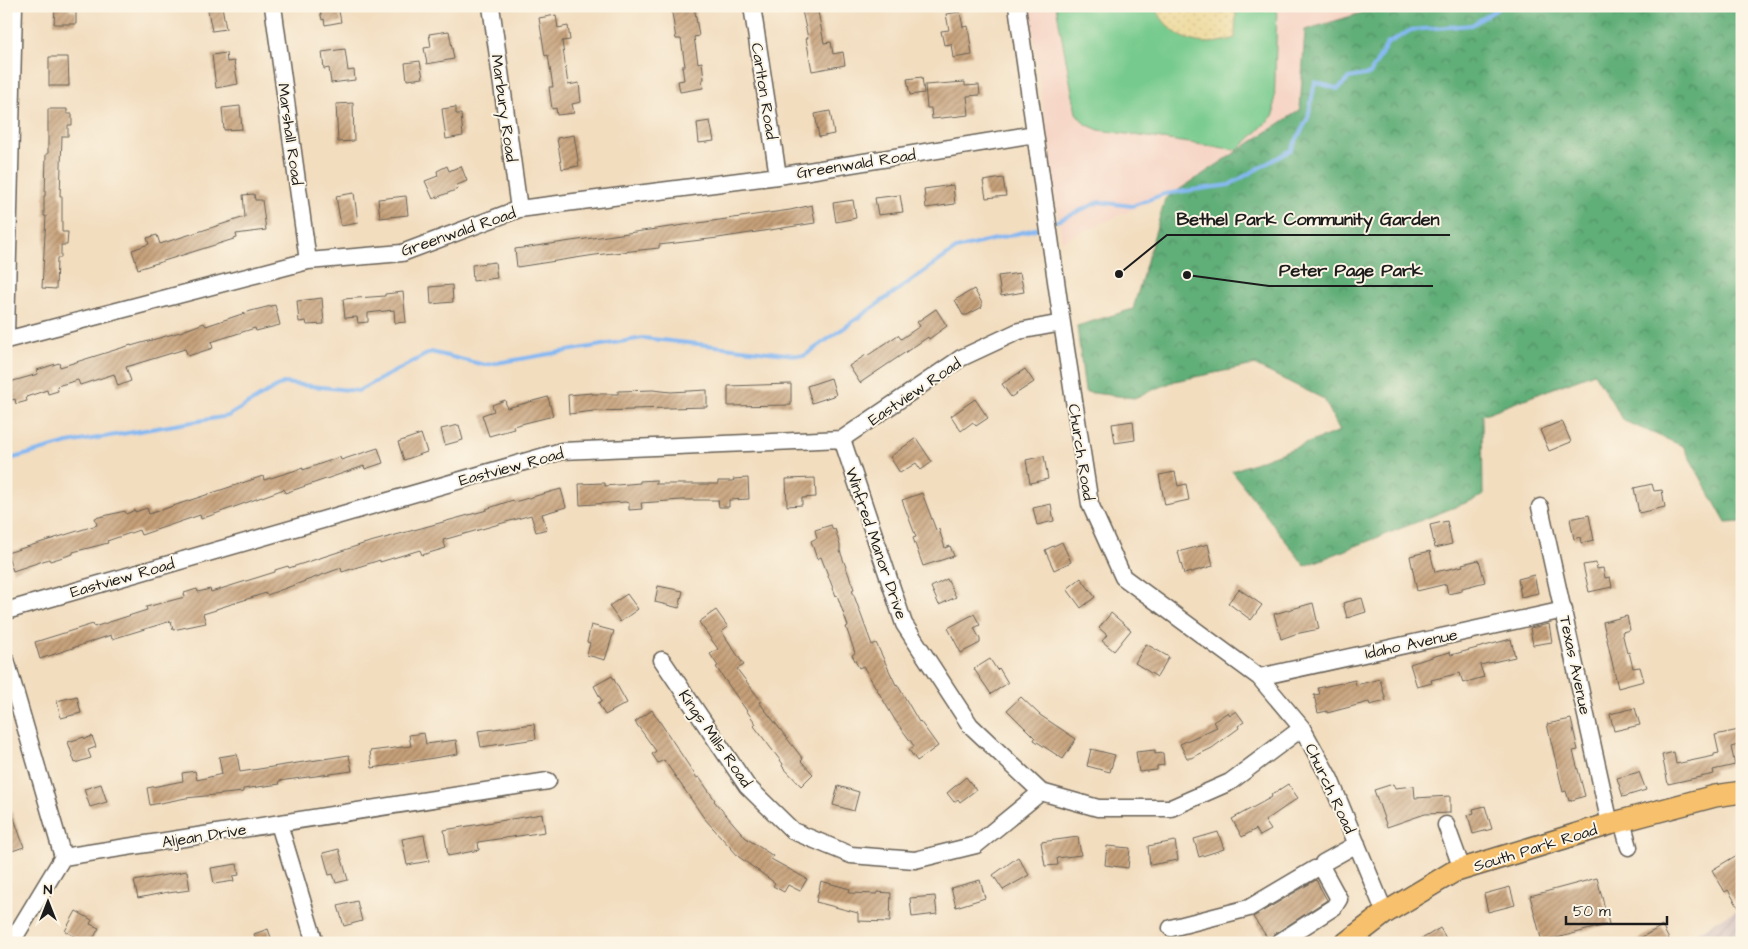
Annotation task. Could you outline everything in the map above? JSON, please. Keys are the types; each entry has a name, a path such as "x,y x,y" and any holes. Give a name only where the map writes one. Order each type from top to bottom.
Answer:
{"main road":[{"name":"South Park Road","path":"1346,943 1385,913 1453,872 1616,823 1715,796 1742,792"}],"street":[{"path":"6,334 14,6"},
{"name":"Marshall Road","path":"273,6 308,261"},
{"name":"Marbury Road","path":"491,6 518,209"},
{"name":"Carlton Road","path":"752,6 778,176"},
{"name":"Church Road","path":"1017,6 1090,504 1123,577 1259,677 1302,728 1330,779 1385,913"},
{"name":"Greenwald Road","path":"6,340 308,261 402,254 518,209 778,176 1035,134"},
{"name":"Eastview Road","path":"6,610 562,451 842,439 961,358 1019,331 1062,323"},
{"name":"Winfred Manor Drive","path":"842,439 904,624 970,725 1041,792 1098,808 1171,808 1230,782 1302,728"},
{"name":"Texas Avenue","path":"1540,506 1616,823 1629,847"},
{"name":"Idaho Avenue","path":"1259,677 1564,610"},
{"path":"6,660 63,857 11,943"},
{"name":"Kings Mills Road","path":"662,660 747,786 793,831 850,855 915,860 976,845 1041,792"},
{"name":"Aljean Drive","path":"63,857 548,781"},
{"path":"279,824 315,943"},
{"path":"1446,826 1462,869"},
{"path":"1278,943 1334,907 1339,899 1322,868 1323,863 1357,844"},
{"path":"1171,928 1249,908 1314,869 1322,868"}],"shaded area":[{"path":"1029,6 1589,6 1062,241"},
{"path":"1742,907 1742,943 1677,943"}],"green space":[{"path":"1056,6 1277,6 1274,115 1238,150 1099,130 1085,124 1076,113"},
{"path":"1385,6 1742,6 1742,522 1726,523 1683,446 1624,421 1594,373 1482,415 1483,496 1305,566 1232,471 1340,431 1324,399 1254,365 1175,381 1134,398 1085,392 1077,326 1133,309 1165,199 1300,110 1305,30"}],"sand":[{"path":"1154,6 1184,6 1189,12 1222,12 1232,6 1236,6 1235,38 1210,43 1188,39 1169,27"}],"building":[{"path":"55,6 70,6 70,11 76,11 76,24 54,24"},
{"path":"207,6 222,6 226,29 212,31"},
{"path":"319,6 338,6 341,22 325,25"},
{"path":"671,6 694,6 699,36 694,37 698,63 702,62 703,88 680,92 678,81 684,80 682,66 685,66 681,39 676,39"},
{"path":"801,6 817,6 824,43 831,42 833,54 843,52 845,65 812,71 806,38 808,38"},
{"path":"960,12 963,27 968,26 972,55 953,58 951,44 944,45 941,31 949,30 946,14"},
{"path":"556,15 558,28 568,26 570,40 562,41 568,85 579,83 581,102 572,104 574,113 557,115 556,108 552,109 549,87 553,87 548,55 545,56 539,18"},
{"path":"449,31 454,59 427,64 424,48 431,47 429,34"},
{"path":"345,49 348,71 354,70 355,80 331,83 329,68 324,69 322,52"},
{"path":"226,53 227,62 234,61 238,84 216,88 212,55"},
{"path":"49,57 68,57 69,86 49,86"},
{"path":"420,61 423,78 407,80 405,63"},
{"path":"922,77 924,93 910,95 907,79"},
{"path":"965,82 965,86 979,85 980,95 967,96 969,115 932,119 931,108 927,108 925,85"},
{"path":"353,103 354,141 338,142 336,104"},
{"path":"240,106 242,129 224,130 222,108"},
{"path":"456,107 456,114 461,114 463,136 446,139 442,109"},
{"path":"48,109 67,109 67,114 72,114 72,125 68,125 68,136 62,136 60,196 62,196 62,232 68,232 67,245 61,245 61,258 57,258 56,289 42,288 46,216 44,216 44,196 46,154 48,154"},
{"path":"830,111 834,134 819,137 815,114"},
{"path":"710,121 714,141 699,143 697,123"},
{"path":"574,135 579,166 562,169 557,138"},
{"path":"447,166 449,171 461,166 467,181 457,185 458,189 433,199 425,181 438,176 437,171"},
{"path":"1003,178 1006,196 986,198 983,181"},
{"path":"953,185 955,204 926,208 924,189"},
{"path":"354,193 358,223 341,226 336,196"},
{"path":"254,194 255,200 262,200 266,230 236,234 237,238 138,269 132,250 149,244 147,238 157,235 160,244 245,217 243,195"},
{"path":"900,195 903,212 878,215 875,198"},
{"path":"406,196 408,215 380,218 378,199"},
{"path":"853,200 856,218 836,222 833,203"},
{"path":"812,205 815,223 659,245 659,248 595,255 517,267 515,249 790,210"},
{"path":"495,262 497,278 473,281 472,265"},
{"path":"1020,273 1024,292 1001,296 998,276"},
{"path":"452,285 453,302 431,304 430,287"},
{"path":"974,289 982,303 982,307 967,315 963,315 955,300"},
{"path":"403,292 406,322 395,323 394,310 368,313 368,322 358,323 357,317 345,318 343,299 385,296 385,294"},
{"path":"322,298 324,324 307,325 306,321 299,322 297,301"},
{"path":"275,305 280,325 256,331 255,328 211,342 213,348 188,356 185,349 126,367 131,381 118,386 114,374 80,385 78,380 57,386 58,391 48,394 47,390 26,397 27,401 16,404 15,399 8,401 6,383 38,374 37,370 59,363 60,367 180,332 204,323 206,326"},
{"path":"936,309 947,326 860,383 849,366 898,335 901,339 920,326 917,322"},
{"path":"1025,369 1034,382 1011,397 1002,384"},
{"path":"831,378 836,395 812,403 807,386"},
{"path":"791,384 791,405 728,406 728,386"},
{"path":"653,390 671,392 707,390 707,407 633,409 569,414 568,395 592,393 618,394 618,391"},
{"path":"548,397 553,416 513,426 514,429 489,436 482,415 494,411 492,405 505,400 507,408"},
{"path":"975,399 988,418 976,426 973,422 961,431 951,416"},
{"path":"1133,421 1135,440 1115,443 1112,424"},
{"path":"1562,421 1571,442 1549,451 1540,430"},
{"path":"459,425 463,440 445,445 441,429"},
{"path":"421,434 427,452 404,460 398,442"},
{"path":"916,438 932,462 921,470 916,463 900,473 890,457"},
{"path":"378,448 383,463 365,469 364,466 285,493 284,489 201,519 200,515 141,535 139,530 107,541 108,543 13,571 7,553 97,525 95,518 125,511 126,514 147,508 149,514 263,476 264,480 303,468 303,470 340,457 341,460"},
{"path":"1044,456 1048,479 1030,483 1026,460"},
{"path":"1175,472 1178,486 1186,484 1189,500 1165,505 1159,475"},
{"path":"748,478 749,499 729,500 729,507 719,507 718,500 641,503 642,509 629,510 629,503 625,502 580,505 579,484 605,483 605,486 656,480 656,484 718,484 718,481 734,481 733,479"},
{"path":"815,478 816,497 802,498 802,505 787,506 786,479"},
{"path":"1652,484 1654,491 1662,490 1665,507 1639,513 1634,488"},
{"path":"561,489 566,507 542,514 547,529 536,532 531,515 443,540 446,548 422,555 420,550 342,572 341,568 267,595 266,593 216,609 203,614 206,623 173,630 171,621 112,639 111,635 40,659 35,642 93,624 94,627 147,610 146,607 185,597 184,593 197,589 198,592 210,589 211,592 275,572 275,570 288,566 289,568 363,544 487,510 513,500 514,502"},
{"path":"922,493 936,530 939,529 945,548 950,546 954,556 923,566 913,538 916,537 902,500"},
{"path":"1051,504 1054,521 1037,525 1033,508"},
{"path":"1589,515 1594,540 1581,543 1580,537 1574,539 1570,519"},
{"path":"1447,521 1452,544 1435,548 1430,525"},
{"path":"831,525 833,530 835,529 840,551 854,589 852,590 872,645 876,643 896,685 919,722 938,746 917,761 909,750 914,746 895,720 863,666 859,668 852,655 855,653 837,595 821,557 817,559 811,541 817,538 815,530"},
{"path":"1062,542 1071,562 1054,570 1045,550"},
{"path":"1208,544 1213,566 1184,574 1178,552"},
{"path":"1430,551 1435,572 1463,566 1462,564 1479,560 1485,582 1448,594 1446,584 1417,591 1410,556"},
{"path":"1596,563 1597,569 1603,568 1605,578 1610,577 1612,587 1589,592 1583,565"},
{"path":"1534,575 1538,593 1521,597 1518,579"},
{"path":"1081,578 1095,597 1081,608 1067,589"},
{"path":"947,579 956,597 939,605 931,587"},
{"path":"658,586 683,591 679,608 655,602"},
{"path":"1239,589 1262,605 1251,620 1228,603"},
{"path":"627,594 638,609 620,622 609,606"},
{"path":"1362,598 1366,612 1347,618 1343,603"},
{"path":"1313,603 1319,629 1281,639 1274,614"},
{"path":"716,610 728,627 722,632 744,665 737,669 761,701 759,702 803,759 801,761 813,774 801,786 782,766 783,764 754,726 756,724 716,667 718,666 710,654 718,649 699,622"},
{"path":"1111,613 1131,630 1114,651 1102,641 1107,635 1099,628"},
{"path":"974,614 980,625 974,628 980,643 961,653 948,628"},
{"path":"1627,616 1630,630 1622,632 1627,653 1629,652 1633,668 1640,667 1644,681 1618,688 1603,622"},
{"path":"1549,624 1552,642 1533,645 1530,628"},
{"path":"591,625 614,631 605,660 587,655 590,643 587,642"},
{"path":"1511,639 1515,657 1480,665 1484,677 1463,683 1460,673 1431,680 1432,683 1417,687 1410,664 1450,652 1451,655"},
{"path":"1146,644 1169,657 1157,677 1135,663"},
{"path":"990,659 997,670 999,668 1008,683 991,694 974,669"},
{"path":"612,676 627,703 605,715 598,703 602,701 594,686"},
{"path":"1380,679 1386,701 1370,705 1369,702 1327,713 1327,711 1318,713 1314,695 1320,694 1318,688 1355,680 1356,685"},
{"path":"77,696 81,713 61,718 57,701"},
{"path":"1021,697 1040,715 1076,739 1063,759 1034,740 1035,738 1007,710"},
{"path":"1635,708 1640,725 1614,731 1610,714"},
{"path":"652,710 697,778 699,777 714,801 746,838 773,856 771,859 807,879 800,891 788,885 784,892 773,886 775,883 739,857 704,818 664,760 658,763 652,754 656,751 635,722"},
{"path":"1236,711 1244,722 1238,726 1239,728 1212,748 1187,758 1180,744 1217,727 1213,722 1228,712 1230,715"},
{"path":"1571,719 1578,750 1573,751 1585,796 1569,801 1566,791 1563,792 1547,724"},
{"path":"534,724 536,739 481,747 478,731"},
{"path":"1739,730 1742,744 1731,747 1735,765 1713,770 1714,774 1668,784 1662,755 1674,752 1676,764 1714,756 1714,754 1719,753 1715,735"},
{"path":"424,733 426,744 456,740 458,754 372,768 370,751 411,746 409,735"},
{"path":"92,736 96,747 88,750 91,758 75,763 68,742"},
{"path":"1091,749 1115,755 1110,772 1087,766"},
{"path":"1155,750 1155,754 1163,753 1164,765 1157,766 1157,770 1139,772 1136,752"},
{"path":"237,754 240,772 349,755 352,771 279,781 280,784 243,789 243,792 186,798 150,805 147,788 183,781 182,773 195,771 197,780 222,774 219,757"},
{"path":"1639,772 1646,790 1623,797 1617,778"},
{"path":"966,777 976,790 960,802 958,799 954,802 947,793"},
{"path":"101,784 107,802 90,807 84,789"},
{"path":"1288,784 1298,798 1265,821 1271,830 1260,836 1256,829 1242,837 1232,819 1272,797 1271,795"},
{"path":"1393,784 1395,788 1414,786 1415,798 1450,796 1450,813 1425,814 1387,827 1374,790"},
{"path":"838,786 859,792 854,811 833,805"},
{"path":"6,801 8,801 24,847 6,853"},
{"path":"1485,806 1492,829 1473,834 1468,815 1474,813 1473,809"},
{"path":"542,814 545,832 478,842 479,850 448,856 444,830"},
{"path":"1218,832 1224,849 1199,857 1194,839"},
{"path":"424,835 429,861 407,865 402,839"},
{"path":"1078,837 1081,855 1057,858 1058,865 1045,866 1041,842"},
{"path":"1175,841 1178,860 1150,865 1148,846"},
{"path":"1107,846 1130,848 1128,868 1105,865"},
{"path":"339,849 348,880 336,883 333,874 329,875 323,853"},
{"path":"1742,852 1742,913 1728,890 1725,892 1712,870"},
{"path":"1018,857 1029,875 1003,890 993,875"},
{"path":"237,864 239,875 233,876 234,881 214,884 211,868"},
{"path":"187,871 190,890 138,898 134,881"},
{"path":"1597,878 1609,924 1542,942 1530,896"},
{"path":"980,880 985,898 956,907 951,888"},
{"path":"1316,880 1327,900 1273,935 1269,940 1253,917"},
{"path":"821,881 850,889 849,893 891,893 890,922 858,921 858,913 816,902"},
{"path":"1510,887 1515,905 1488,912 1484,894"},
{"path":"935,896 937,914 912,917 910,898"},
{"path":"357,901 362,921 344,926 338,906"},
{"path":"76,911 92,920 90,924 99,928 91,943 86,943 65,931"},
{"path":"1662,926 1671,943 1631,943"},
{"path":"1440,928 1449,943 1415,943"},
{"path":"268,929 273,943 257,943 254,934"}],"waterway":[{"path":"1057,221 1099,202 1132,206 1164,194 1229,185 1291,150 1308,118 1315,82 1338,89 1349,78 1370,74 1387,44 1411,30 1472,25 1502,6"},
{"path":"6,460 68,443 228,416 283,383 358,391 431,352 485,365 643,338 804,356 956,249 1039,228"}],"place":[{"name":"Bethel Park Community Garden","path":"1119,274"},
{"name":"Peter Page Park","path":"1187,275"}]}
